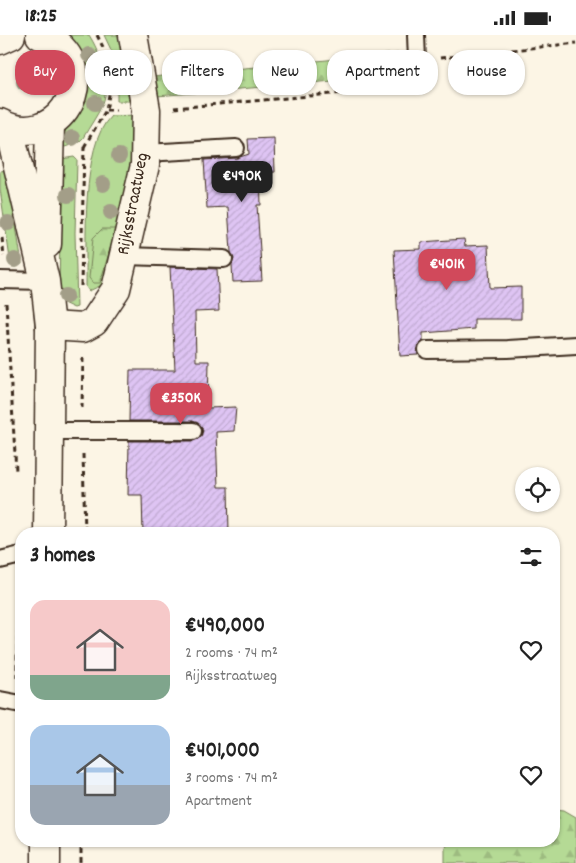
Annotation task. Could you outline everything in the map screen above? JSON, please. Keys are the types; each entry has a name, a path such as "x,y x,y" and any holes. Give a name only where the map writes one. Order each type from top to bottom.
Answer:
{"main road":[{"path":"0,40 11,35"},
{"path":"40,35 56,44 68,58 74,76 73,95 64,112 50,124 37,130 23,131 5,126 45,281 50,326 48,527"},
{"name":"Rijksstraatweg","path":"50,326 83,328 94,322 116,289 145,165 146,110 133,35"},
{"path":"45,281 50,124"},
{"path":"46,847 46,863"}],"lane":[{"path":"416,35 417,50"},
{"path":"145,153 236,149"},
{"path":"124,257 224,259"},
{"path":"2,280 45,281"},
{"path":"427,350 508,349 576,345"},
{"path":"49,431 193,431"},
{"path":"0,560 15,557"},
{"path":"0,701 15,703"}],"path":[{"path":"438,58 576,43"},
{"path":"146,110 327,94"},
{"path":"2,236 2,280 17,476"},
{"path":"81,847 81,863"}],"green space":[{"path":"63,35 89,35 97,50 85,50 85,71 80,59"},
{"path":"104,35 123,35 125,50 111,50"},
{"path":"327,60 327,82 317,82 317,61"},
{"path":"253,67 253,88 243,89 243,68"},
{"path":"162,76 162,95 169,95 157,96 152,77"},
{"path":"86,95 105,95 99,112 83,138 79,142 65,147 61,143 63,137"},
{"path":"117,95 130,95 131,101 117,101"},
{"path":"136,115 126,203 102,285 89,291 86,287 86,222 87,197 94,150 101,130 111,116"},
{"path":"74,157 77,160 75,233 77,307 74,308 59,301 61,159"},
{"path":"7,170 22,264 11,266 0,189 0,171"},
{"path":"102,229 116,229 100,283 93,283 89,278 93,238"},
{"path":"560,810 576,817 576,863 445,863 445,847 560,847"}],"building":[{"path":"274,138 275,172 260,173 261,205 257,205 262,281 233,282 232,265 234,259 231,252 228,207 207,208 204,160 237,158 249,154 248,139"},
{"path":"464,239 465,246 488,245 490,288 521,287 521,319 474,319 474,329 423,333 423,341 417,350 418,355 400,356 394,250 421,249 421,242"},
{"path":"170,267 217,269 219,311 195,312 196,361 209,361 208,408 236,407 234,431 216,432 218,487 228,487 229,527 143,527 142,495 128,495 129,441 193,441 198,439 203,431 201,426 193,421 129,421 130,370 175,370"}]}
